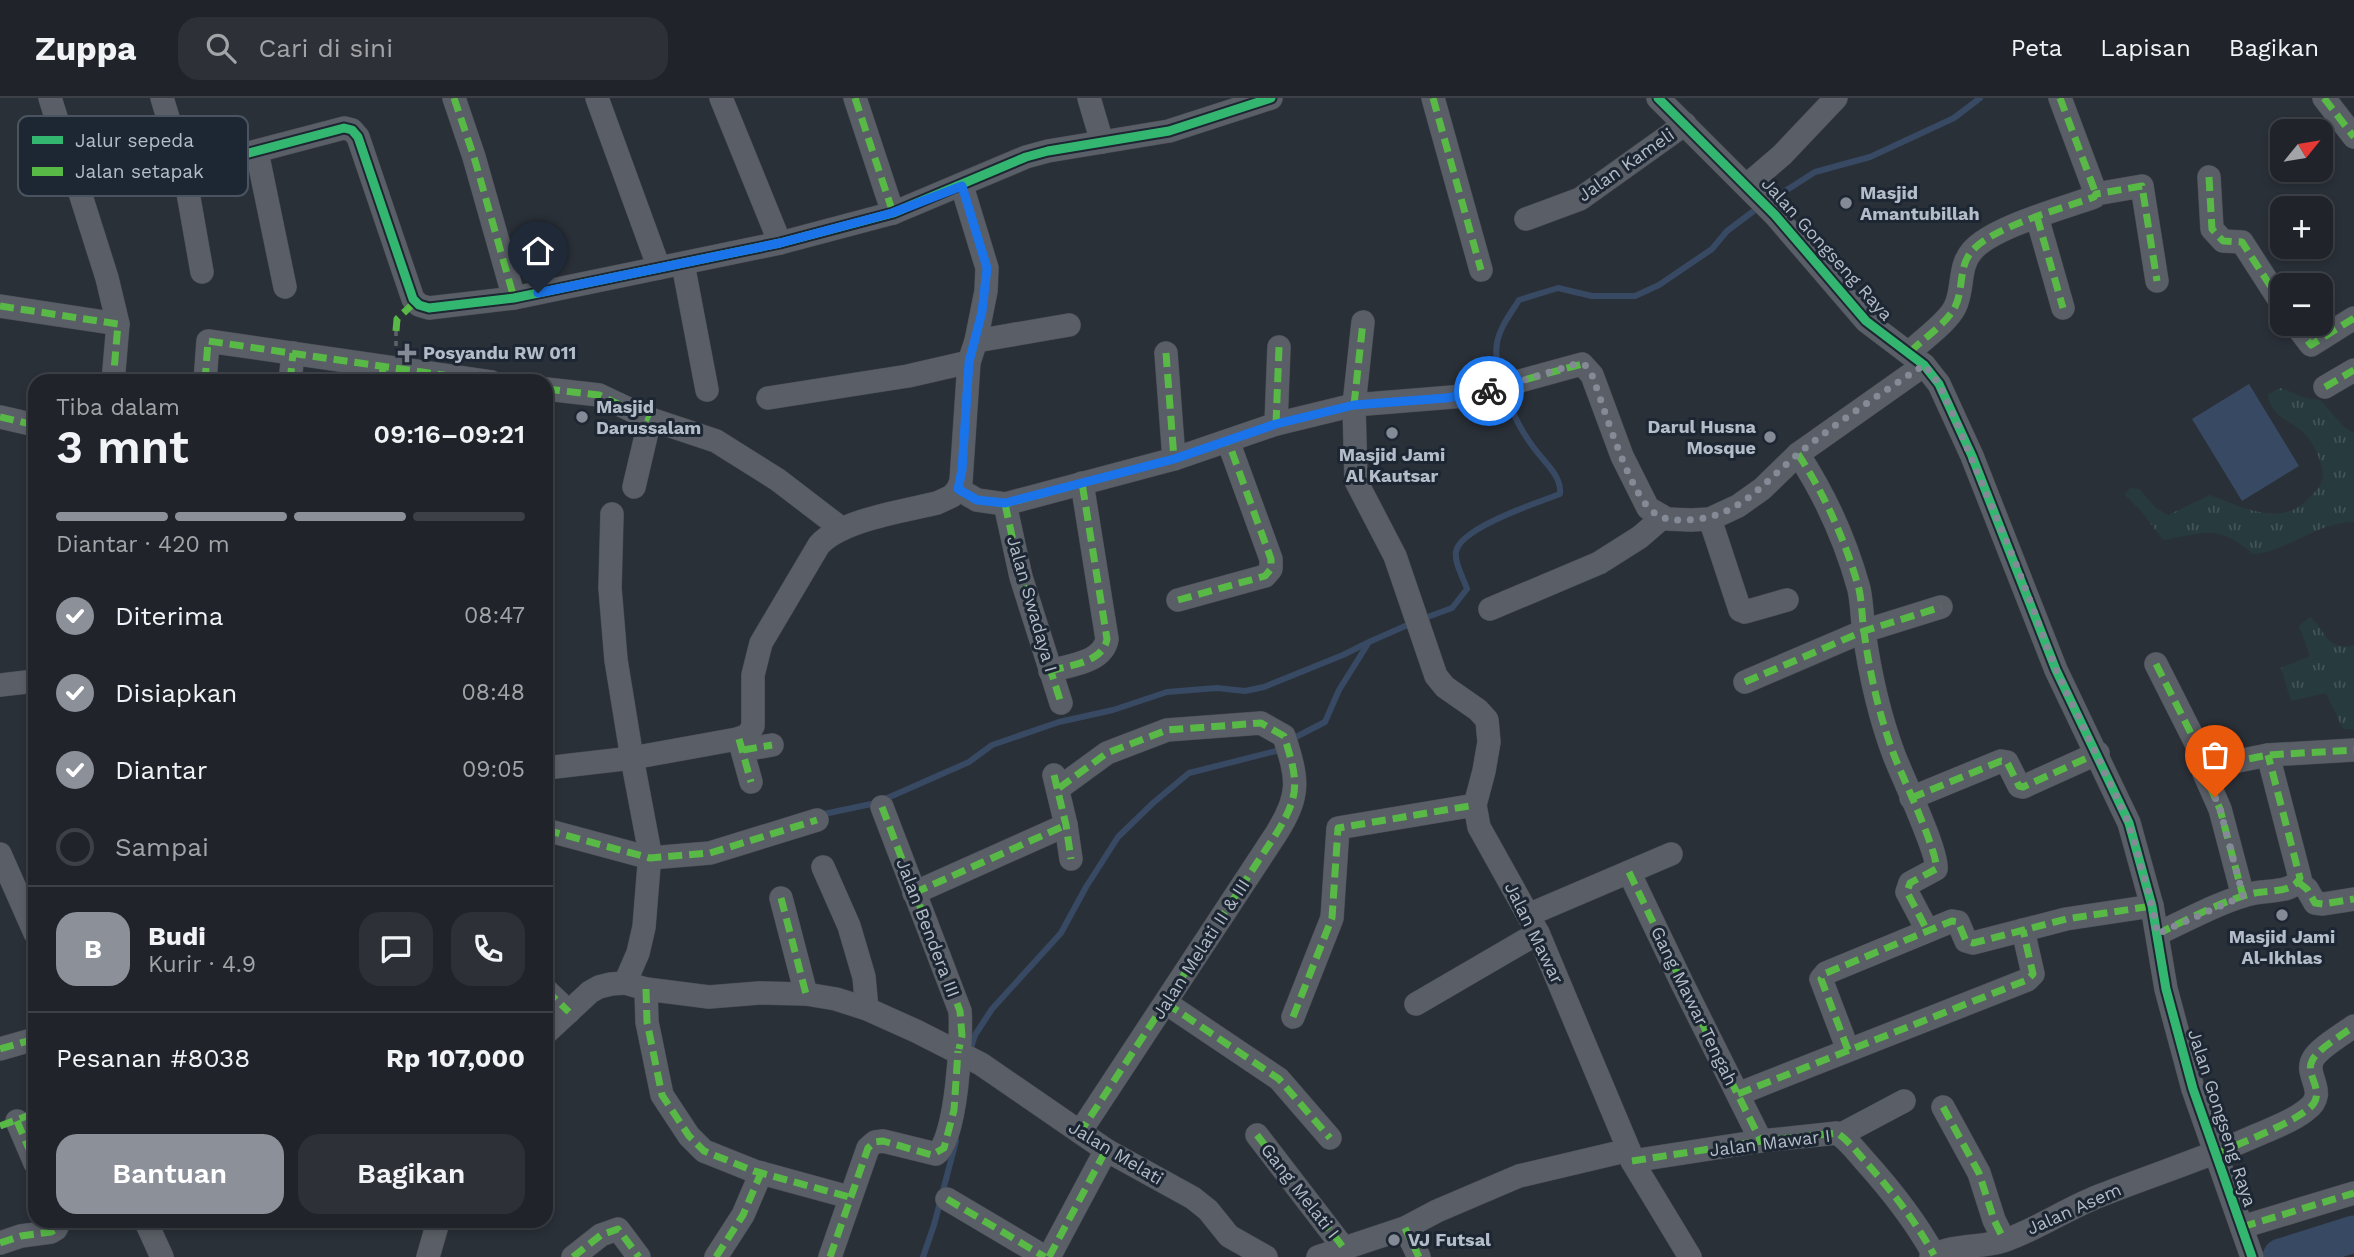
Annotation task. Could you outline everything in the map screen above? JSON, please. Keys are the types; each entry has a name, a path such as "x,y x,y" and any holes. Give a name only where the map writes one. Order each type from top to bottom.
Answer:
{"street":[{"path":"50,98 56,116"},
{"path":"162,98 168,116"},
{"path":"454,98 474,157 514,298"},
{"path":"597,98 659,268"},
{"path":"721,98 780,243"},
{"path":"855,98 892,213"},
{"path":"1089,98 1102,142"},
{"path":"248,154 344,128 352,130 358,137 415,302 429,308 514,298 780,243 892,213 1026,157 1169,131 1271,98"},
{"path":"1433,98 1481,270"},
{"name":"Jalan Gongseng Raya","path":"1658,98 1750,188 1866,320 1917,359 1939,384 2018,569 2056,670 2098,753 2129,823 2152,906 2166,989 2179,1041 2193,1089 2248,1243"},
{"path":"1750,188 1836,98"},
{"path":"2060,98 2096,194"},
{"path":"2324,98 2354,136"},
{"name":"Jalan Kameli","path":"1526,219 1580,199 1685,124"},
{"path":"257,152 285,288"},
{"path":"2209,177 2212,229 2223,242 2242,242 2270,285"},
{"path":"741,744 752,730 753,675 761,643 825,538 842,528 937,503 952,496 958,489 973,351 986,291 987,268 962,186"},
{"path":"958,489 977,500 1005,503 1174,459 1276,424 1354,405 1446,398 1499,388 1582,364 1592,375 1622,456 1642,499 1653,512 1662,517 1677,520 1710,519 1738,506 1762,489 1798,454 1917,359 1954,310 1958,301 1962,271 1973,249 1984,240 2096,194 2143,187 2157,281"},
{"path":"81,196 107,278 118,324 114,374"},
{"path":"189,196 202,272"},
{"path":"2037,217 2063,309"},
{"path":"683,264 707,390"},
{"path":"0,306 118,324"},
{"path":"2333,331 2354,318"},
{"path":"1293,1017 1332,918 1338,828 1475,805 1489,742 1486,720 1478,710 1446,687 1436,676 1395,556 1356,481 1354,405 1363,322"},
{"path":"768,398 908,376 973,351 1069,325"},
{"path":"2304,336 2311,345 2325,336"},
{"path":"206,374 208,341 293,353 383,373"},
{"path":"1276,424 1279,347"},
{"path":"291,374 293,353"},
{"path":"1166,353 1174,459"},
{"path":"2325,387 2354,370"},
{"path":"553,390 599,395 650,419 716,441 778,480 842,528"},
{"path":"0,417 28,423"},
{"path":"634,487 650,419"},
{"path":"1178,600 1265,576 1271,569 1271,559 1228,441"},
{"path":"1798,454 1819,486 1833,517 1859,591 1880,713 1935,852 1938,865 1936,869 1913,881 1906,892 1927,930"},
{"path":"1050,671 1095,657 1106,645 1082,483"},
{"name":"Jalan Swadaya I","path":"1005,503 1021,577 1061,703"},
{"path":"612,514 610,588 616,660 649,850 635,986 648,1023 662,1095 689,1136 704,1151 761,1173 849,1197 830,1257"},
{"path":"1490,608 1599,563 1640,537 1662,517"},
{"path":"1710,519 1740,610 1745,612 1787,600"},
{"path":"1745,682 1864,631 1941,607"},
{"path":"2156,664 2208,767"},
{"path":"0,685 28,682"},
{"name":"Jalan Melati II & III","path":"1066,825 1056,782 1107,753 1167,730 1261,723 1287,746 1295,783 1291,811 1080,1132"},
{"path":"741,744 751,782"},
{"path":"553,767 741,744 772,745"},
{"path":"2243,896 2220,809 2204,773 2208,767 2268,755 2354,750"},
{"path":"1911,797 2001,761 2007,762 2015,782 2023,787 2098,753"},
{"path":"2268,755 2299,880 2315,903 2354,899"},
{"name":"Jalan Mawar","path":"1475,805 1479,827 1533,924 1630,1155 1690,1257"},
{"name":"Jalan Bendera III","path":"849,1197 868,1148 875,1142 883,1141 932,1155 944,1148 967,1056 960,1011 882,807"},
{"path":"553,831 649,850 710,853 817,820"},
{"path":"914,893 1066,825 1071,859"},
{"path":"0,854 28,917"},
{"path":"1416,1004 1533,924 1629,872 1671,854"},
{"path":"823,867 857,951 864,977 867,1009"},
{"name":"Gang Mawar Tengah","path":"1629,872 1761,1141"},
{"path":"2157,934 2243,896 2292,887 2299,880"},
{"path":"781,898 806,994"},
{"path":"1848,1050 1822,976 1956,920 1966,941 1973,943 2098,913 2152,906"},
{"path":"1738,1094 2030,978 2033,974 2023,930"},
{"path":"553,1027 599,987 635,986"},
{"name":"Jalan Melati","path":"635,986 709,996 806,994 836,999 867,1009 967,1056 1106,1150 1193,1198 1208,1210 1229,1236 1266,1257"},
{"path":"553,997 569,1012"},
{"path":"1166,1003 1279,1079 1330,1138"},
{"name":"Jalan Asem","path":"1932,1256 2004,1240 2098,1197 2216,1154 2287,1122 2312,1105 2316,1094 2311,1061 2354,1026"},
{"path":"0,1049 28,1041"},
{"path":"1840,1135 1903,1101"},
{"path":"1943,1107 1976,1166 2004,1240"},
{"path":"17,1120 28,1146"},
{"name":"Jalan Mawar I","path":"1630,1155 1833,1133 1840,1135 1884,1182 1919,1227 1932,1256"},
{"name":"Gang Melati I","path":"1257,1135 1343,1247"},
{"path":"947,1199 1047,1257 1106,1150"},
{"path":"1318,1257 1405,1228 1437,1211 1519,1176 1630,1155"},
{"path":"716,1257 743,1215 761,1173"},
{"path":"2248,1243 2354,1193"},
{"path":"0,1243 21,1236 51,1232 56,1228"},
{"path":"149,1228 162,1257"},
{"path":"433,1255 437,1228"},
{"path":"1405,1228 1419,1257"},
{"path":"573,1257 601,1235 618,1229 639,1257"}],"green space":[{"path":"2281,388 2305,398 2320,400 2345,428 2354,433 2354,522 2327,527 2278,548 2253,554 2241,544 2220,534 2200,533 2163,540 2125,495 2130,488 2139,489 2156,508 2168,515 2210,495 2261,512 2287,512 2299,507 2317,490 2323,475 2313,445 2302,431 2278,414 2269,402 2268,394"},
{"path":"2310,617 2332,643 2345,647 2354,645 2354,729 2343,729 2326,693 2291,701 2281,668 2310,656 2299,626"}],"water":[{"path":"2249,384 2299,466 2242,501 2192,419"}],"waterway":[{"path":"1768,202 1815,172 1870,157 1954,118 1980,98"},
{"path":"1422,619 1452,608 1467,589 1456,556 1460,543 1501,517 1560,494 1555,475 1527,438 1513,413 1498,369 1498,337 1519,300 1558,288 1592,296 1635,296 1659,285 1712,249 1727,231 1759,207"},
{"path":"1290,740 1325,722 1339,690 1369,642 1412,623"},
{"path":"819,815 876,803 969,762 992,745 1059,722 1113,710 1167,692 1217,688 1245,691 1264,687 1367,643"},
{"path":"969,1054 975,1035 992,1009 1061,933 1118,837 1189,773 1276,751 1282,747"},
{"path":"923,1257 956,1141"},
{"path":"2281,1257 2354,1234"}],"marked path":[{"path":"454,98 474,157 514,298"},
{"path":"855,98 893,213"},
{"path":"1433,98 1481,270"},
{"path":"2060,98 2096,194"},
{"path":"2324,98 2354,137"},
{"path":"2209,177 2212,229 2223,241 2242,242 2270,285"},
{"path":"1910,352 1952,313 1958,300 1965,264 1972,251 1982,242 2011,226 2094,197 2096,194 2142,186 2157,281"},
{"path":"2037,217 2063,308"},
{"path":"396,331 397,319 415,302"},
{"path":"0,306 118,324 114,374"},
{"path":"2333,331 2354,318"},
{"path":"1354,405 1363,322"},
{"path":"2304,336 2311,345 2325,336"},
{"path":"206,374 208,341 436,374"},
{"path":"1276,424 1279,347"},
{"path":"291,374 293,353"},
{"path":"1166,353 1174,459"},
{"path":"958,489 977,500 1005,504 1174,459 1276,424 1354,405 1465,396 1582,364"},
{"path":"382,374 383,365"},
{"path":"2325,387 2354,370"},
{"path":"553,390 599,395 650,419"},
{"path":"0,417 28,423"},
{"path":"1178,600 1265,576 1271,569 1271,559 1228,441"},
{"path":"1798,454 1826,502 1854,571 1879,710 1894,755 1932,848 1936,869 1910,883 1907,892 1927,930"},
{"path":"1050,671 1092,658 1104,647 1107,639 1082,483"},
{"path":"1005,504 1021,577 1061,703"},
{"path":"1745,682 1864,631 1941,607"},
{"path":"2156,664 2208,767"},
{"path":"1059,788 1107,753 1167,730 1261,723 1284,736 1295,786 1290,808 1276,834 1083,1128"},
{"path":"739,739 751,782"},
{"path":"743,750 772,745"},
{"path":"2208,767 2268,755 2354,750"},
{"path":"1911,798 2001,761 2007,762 2019,786 2023,787 2098,753"},
{"path":"2157,934 2231,900 2255,893 2286,889 2297,883 2300,878 2268,755"},
{"path":"2208,767 2204,773 2220,809 2243,896"},
{"path":"1054,775 1071,859"},
{"path":"1293,1017 1332,918 1338,828 1475,805"},
{"path":"882,807 960,1011 962,1036 959,1049"},
{"path":"553,832 650,858 710,853 817,820"},
{"path":"914,893 1066,825"},
{"path":"1629,872 1761,1141"},
{"path":"2298,882 2307,889 2315,903 2354,899"},
{"path":"781,898 806,994"},
{"path":"1848,1050 1821,979 1826,973 1952,921 1958,922 1966,941 1973,943 2066,919 2152,906"},
{"path":"1738,1094 2027,980 2033,974 2023,930"},
{"path":"646,989 647,1022 662,1095 689,1136 704,1151 754,1171 849,1197"},
{"path":"553,997 569,1012"},
{"path":"1166,1003 1279,1079 1330,1138"},
{"path":"2216,1154 2284,1124 2307,1110 2316,1097 2310,1066 2312,1061 2324,1047 2354,1026"},
{"path":"0,1049 28,1041"},
{"path":"830,1257 868,1148 875,1142 883,1141 932,1155 944,1148 954,1110 958,1051"},
{"path":"1943,1107 1979,1173 1994,1220 2004,1240"},
{"path":"0,1126 28,1116"},
{"path":"17,1121 28,1147"},
{"path":"1632,1161 1761,1141 1837,1133 1852,1146 1893,1194 1934,1255"},
{"path":"1257,1135 1343,1247"},
{"path":"1049,1257 1106,1150"},
{"path":"716,1257 743,1215 761,1173"},
{"path":"2242,1227 2354,1193"},
{"path":"947,1199 1045,1257"},
{"path":"0,1243 21,1236 51,1232 56,1228"},
{"path":"1405,1228 1419,1257"},
{"path":"573,1257 601,1235 618,1229 639,1257"}],"cycle path":[{"path":"248,153 344,128 352,130 358,137 413,299 419,305 429,308 514,298 780,243 893,213 1026,157 1169,131 1271,98"},
{"path":"1658,98 1775,215 1866,321 1924,365 1939,384 1972,456 2056,670 2129,823 2152,906 2166,989 2193,1089 2252,1257"}],"way so far":[{"path":"1489,391 1576,364 1585,365 1592,375 1622,456 1648,508 1667,519 1710,519 1738,506 1762,489 1798,454 1924,365 1939,384 1972,456 2056,670 2098,753 2129,823 2157,934 2243,896 2215,797"}],"place":[{"name":"Masjid Amantubillah","path":"1846,203"},
{"name":"Posyandu RW 011","path":"407,353"},
{"name":"Masjid Darussalam","path":"582,417"},
{"name":"Masjid Jami Al Kautsar","path":"1392,433"},
{"name":"Darul Husna Mosque","path":"1770,437"},
{"name":"Masjid Jami Al-Ikhlas","path":"2282,915"},
{"name":"VJ Futsal","path":"1394,1240"}],"route":[{"path":"538,293 780,243 892,213 962,186 987,268 982,312 969,362 962,470 958,489 977,500 993,503 1021,500 1174,459 1276,424 1354,405 1446,398 1489,391"}]}
